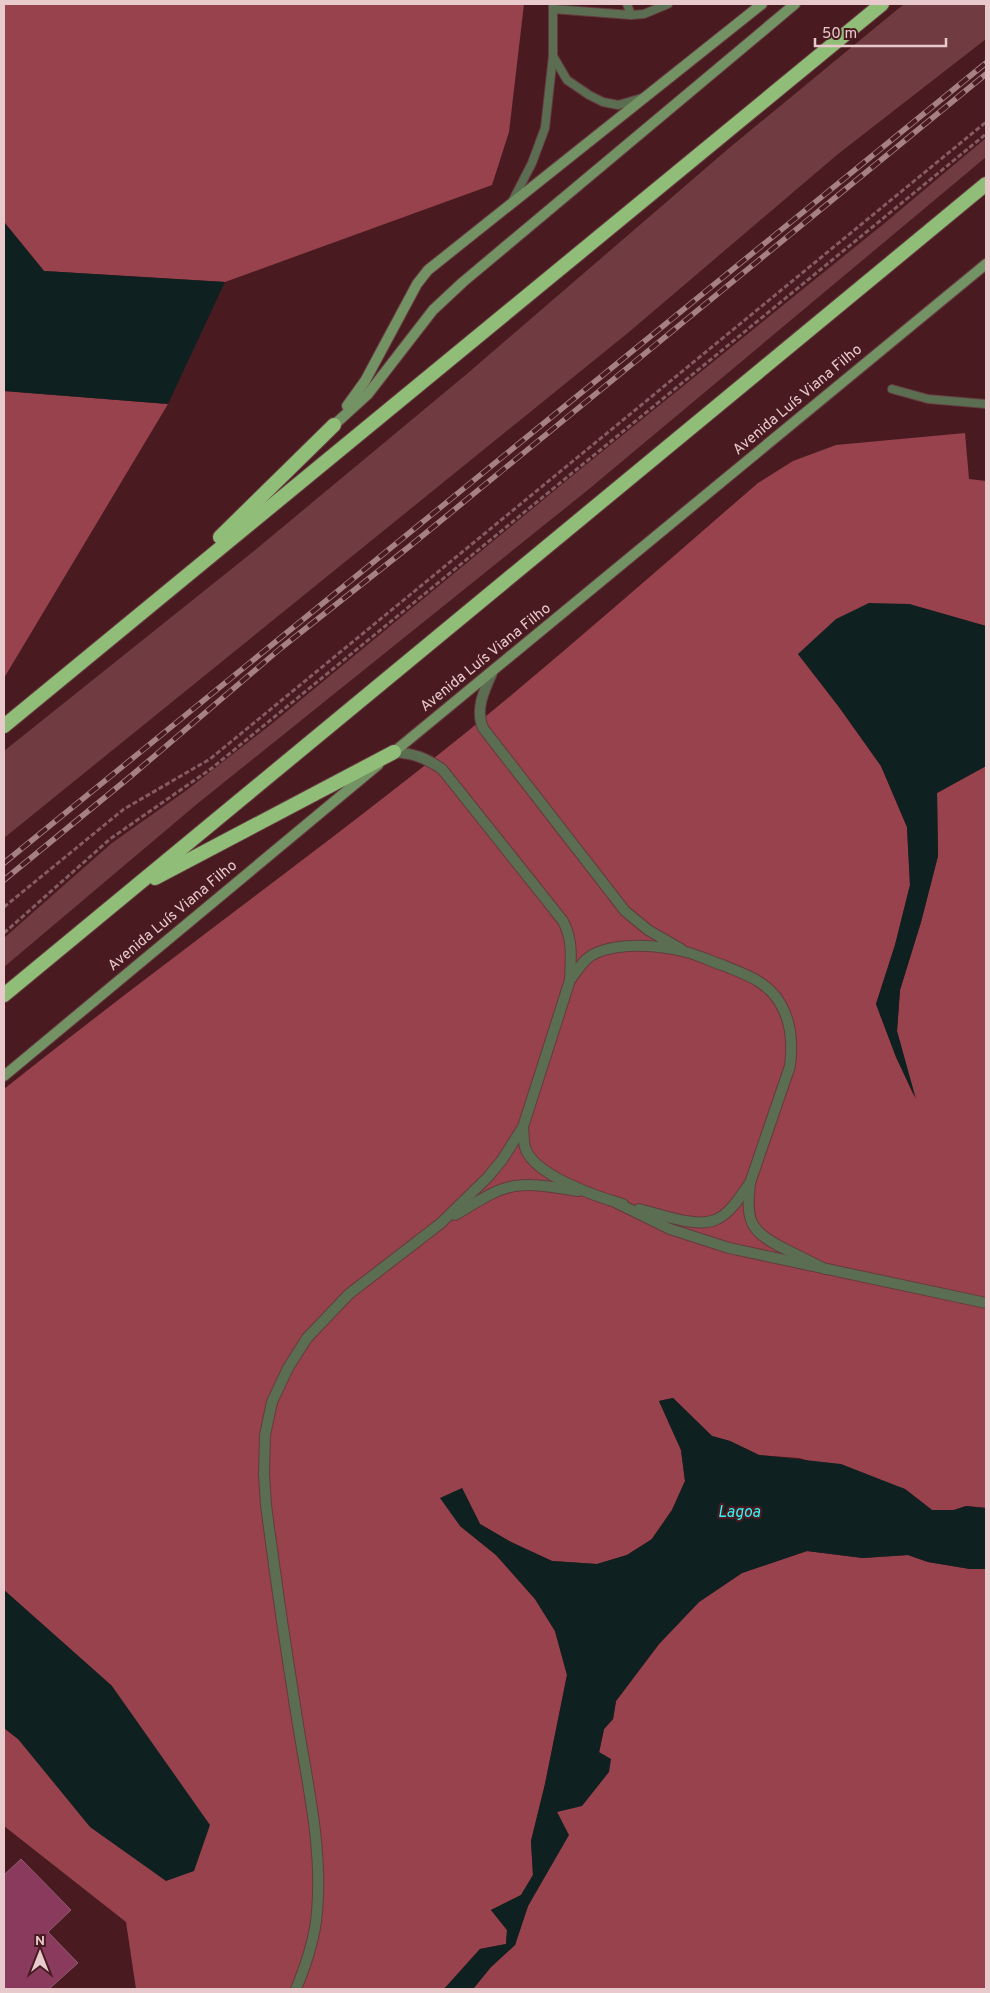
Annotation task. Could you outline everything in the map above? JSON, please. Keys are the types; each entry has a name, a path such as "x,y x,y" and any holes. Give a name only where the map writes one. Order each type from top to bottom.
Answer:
{"highway":[{"path":"4,726 882,4"},
{"path":"4,995 986,184"},
{"path":"157,599 334,425"},
{"path":"130,891 394,752"}],"main road":[{"path":"334,425 365,381 417,284 428,270 510,207 762,4"},
{"path":"334,425 368,394 433,310 463,282 795,4"},
{"name":"Avenida Luís Viana Filho","path":"4,1076 986,264"}],"street":[{"path":"492,673 482,695 479,711 483,728 625,911 648,930 686,952 756,979 776,997 789,1025 792,1049 790,1066 750,1183 749,1213 752,1224 764,1238 825,1269"},
{"path":"296,1989 302,1975 314,1929 317,1911 317,1869 311,1803 268,1515 264,1474 265,1435 276,1394 288,1368 307,1338 349,1294 441,1223 488,1177 502,1160 523,1127 570,980 572,948 569,932 563,921 442,769 426,758 411,753 394,752"},
{"path":"570,980 593,954 619,946 636,945 686,952"},
{"path":"523,1127 526,1150 538,1165 587,1192 618,1203 684,1221 705,1222 715,1220 735,1204 750,1183"},
{"path":"441,1223 492,1195 514,1186 548,1186 587,1192"},
{"path":"618,1203 670,1230 729,1248 986,1303"}],"lane":[{"path":"627,4 632,15"},
{"path":"510,207 532,163 545,128 553,56 553,6 632,15 644,14 668,4"},
{"path":"553,56 567,80 588,95 603,102 618,105 644,98"},
{"path":"892,389 928,399 986,404"}],"path":[{"path":"4,907 124,809 210,759 986,122"},
{"path":"4,933 110,839 212,768 986,134"}],"shaded area":[{"path":"4,4 524,4 509,132 492,185 225,282 44,271 4,222"},
{"path":"904,4 986,4 986,39 838,154 629,332 4,838 4,751 254,551 468,373 728,149"},
{"path":"986,138 986,157 589,489 197,804 4,967 4,938 112,843 187,790 274,722 577,472 886,222"},
{"path":"4,391 168,404 4,678"},
{"path":"965,433 969,479 986,481 986,626 909,604 798,654 881,766 907,827 910,885 895,945 876,1004 896,1057 914,1096 897,1031 900,990 921,922 938,856 937,793 986,766 986,1508 966,1506 954,1510 932,1510 905,1489 799,1458 759,1455 730,1441 712,1436 673,1398 659,1401 681,1450 685,1481 672,1510 651,1540 627,1555 597,1564 552,1561 511,1542 480,1524 462,1488 460,1526 496,1555 535,1599 555,1631 567,1675 545,1784 531,1841 533,1875 521,1895 491,1910 507,1930 506,1944 480,1949 444,1989 136,1989 126,1922 4,1826 4,1728 18,1739 112,1686 4,1590 4,1089 450,745 584,634 758,483 793,461 836,445"},
{"path":"807,1551 863,1558 908,1555 928,1562 970,1569 986,1569 986,1989 473,1989 491,1967 515,1945 528,1906 568,1835 557,1812 599,1753 604,1729 613,1719 616,1701 659,1644 699,1602 742,1573"}],"water":[{"path":"4,222 44,271 225,282 168,404 4,391"},
{"path":"869,603 909,604 986,626 986,766 937,793 938,856 921,922 900,990 897,1031 916,1099 896,1057 876,1004 895,945 910,885 907,827 881,766 798,654 836,619"},
{"name":"Lagoa","path":"673,1398 712,1436 730,1441 759,1455 841,1464 905,1489 932,1510 954,1510 966,1506 986,1508 986,1569 970,1569 928,1562 908,1555 863,1558 807,1551 742,1573 699,1602 659,1644 616,1701 613,1719 604,1729 599,1752 611,1759 609,1772 582,1806 557,1812 569,1835 528,1906 515,1945 491,1967 473,1989 444,1989 480,1949 506,1944 507,1930 491,1910 521,1895 533,1875 531,1841 545,1784 567,1675 555,1631 535,1599 496,1555 460,1526 440,1498 462,1488 480,1524 511,1542 552,1561 597,1564 627,1555 652,1539 672,1510 685,1481 681,1450 659,1401"},
{"path":"4,1590 112,1686 210,1825 194,1871 166,1881 90,1827 18,1739 4,1728"}],"building":[{"path":"21,1859 71,1910 48,1932 78,1963 49,1989 4,1989 4,1875"}],"railway":[{"path":"4,863 986,63"},
{"path":"4,880 131,776 281,648 410,546 986,74"}]}
